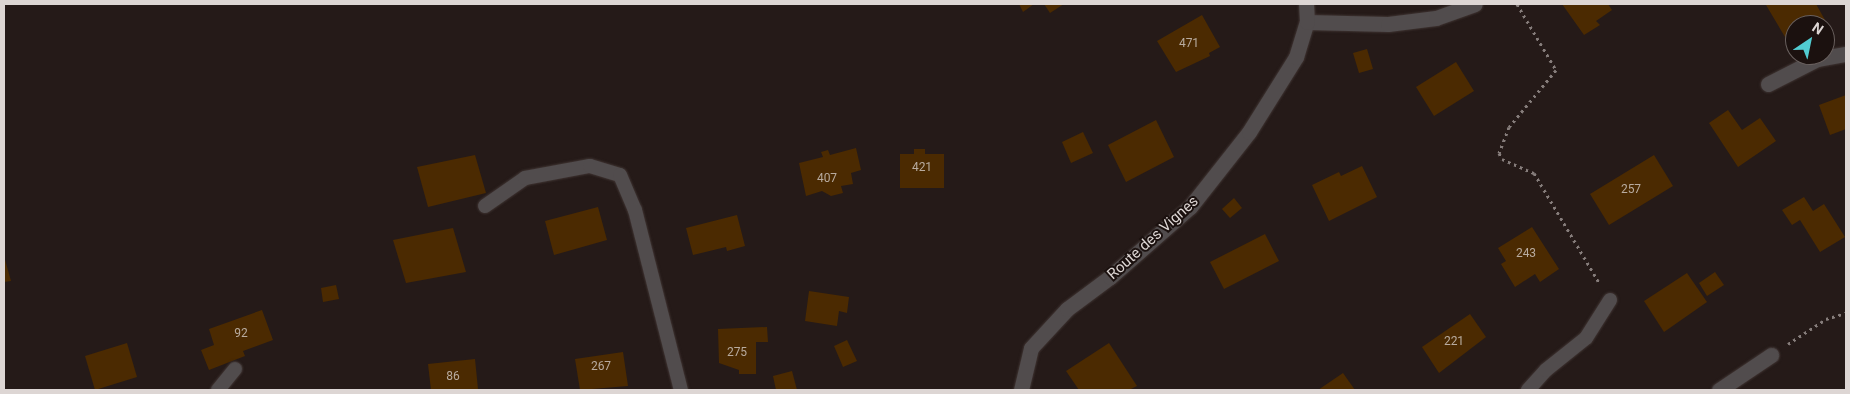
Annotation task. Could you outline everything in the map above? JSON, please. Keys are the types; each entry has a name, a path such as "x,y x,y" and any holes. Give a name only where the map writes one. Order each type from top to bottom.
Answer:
{"street":[{"name":"Route des Vignes","path":"1022,390 1031,348 1048,329 1067,309 1176,220 1221,169 1288,72 1302,42 1307,22 1306,4"},
{"path":"1307,22 1388,24 1436,18 1475,4"},
{"path":"1768,84 1808,62 1846,54"},
{"path":"1719,390 1771,355"}],"lane":[{"path":"485,206 526,178 590,166 620,175 635,210 681,390"},
{"path":"1528,390 1546,370 1586,338 1610,300"},
{"path":"218,390 235,369"}],"path":[{"path":"1517,4 1556,70 1509,127 1499,153 1502,159 1534,173 1610,300"},
{"path":"1771,355 1826,319 1846,313"}],"building":[{"path":"1019,4 1034,4 1023,12"},
{"path":"1044,4 1064,4 1050,13"},
{"path":"1562,4 1608,4 1612,10 1596,21 1600,25 1584,35"},
{"path":"1816,4 1822,15 1785,15 1785,37 1766,5"},
{"path":"1202,15 1220,47 1209,53 1210,56 1176,72 1157,41"},
{"path":"1367,49 1373,69 1359,73 1353,53"},
{"path":"1456,62 1474,91 1434,116 1416,87"},
{"path":"1846,95 1846,129 1830,135 1819,105"},
{"path":"1728,110 1742,130 1760,118 1776,141 1738,167 1709,123"},
{"path":"1156,120 1174,157 1126,182 1108,145"},
{"path":"1083,132 1093,153 1071,163 1062,142"},
{"path":"856,148 861,170 851,173 853,184 841,186 843,193 831,196 822,191 806,196 799,163 823,157 821,152 828,150 830,155"},
{"path":"914,149 925,149 925,154 944,154 944,188 900,188 900,154 914,154"},
{"path":"475,155 486,193 428,207 417,167"},
{"path":"1654,155 1673,186 1609,225 1590,194"},
{"path":"1362,166 1377,197 1329,221 1312,185 1339,172 1341,176"},
{"path":"1804,197 1813,211 1824,204 1845,237 1820,252 1800,220 1792,225 1782,210"},
{"path":"1234,198 1242,208 1230,218 1222,209"},
{"path":"598,207 607,240 554,255 545,221"},
{"path":"737,215 745,246 727,251 726,247 693,255 686,228"},
{"path":"1532,227 1559,269 1540,282 1535,274 1515,287 1501,264 1506,261 1498,248"},
{"path":"453,228 466,272 406,283 393,240"},
{"path":"1265,234 1279,261 1224,289 1210,262"},
{"path":"4,256 11,281 4,282"},
{"path":"1715,272 1724,285 1707,296 1699,283"},
{"path":"1687,273 1707,302 1664,332 1644,301"},
{"path":"336,285 339,299 323,302 321,288"},
{"path":"809,291 849,297 847,313 839,311 837,326 805,321"},
{"path":"262,310 273,340 243,351 245,356 209,370 201,350 214,345 209,329"},
{"path":"1470,314 1486,337 1439,373 1422,347"},
{"path":"767,327 768,342 756,342 756,374 739,374 739,370 719,363 718,329"},
{"path":"847,340 857,361 843,367 834,346"},
{"path":"127,343 137,377 95,390 85,356"},
{"path":"1109,343 1137,386 1129,390 1079,390 1066,371"},
{"path":"623,352 628,386 580,390 575,359"},
{"path":"475,359 478,389 431,390 428,364"},
{"path":"792,371 797,390 776,390 773,376"},
{"path":"1343,373 1355,390 1318,390"}]}
